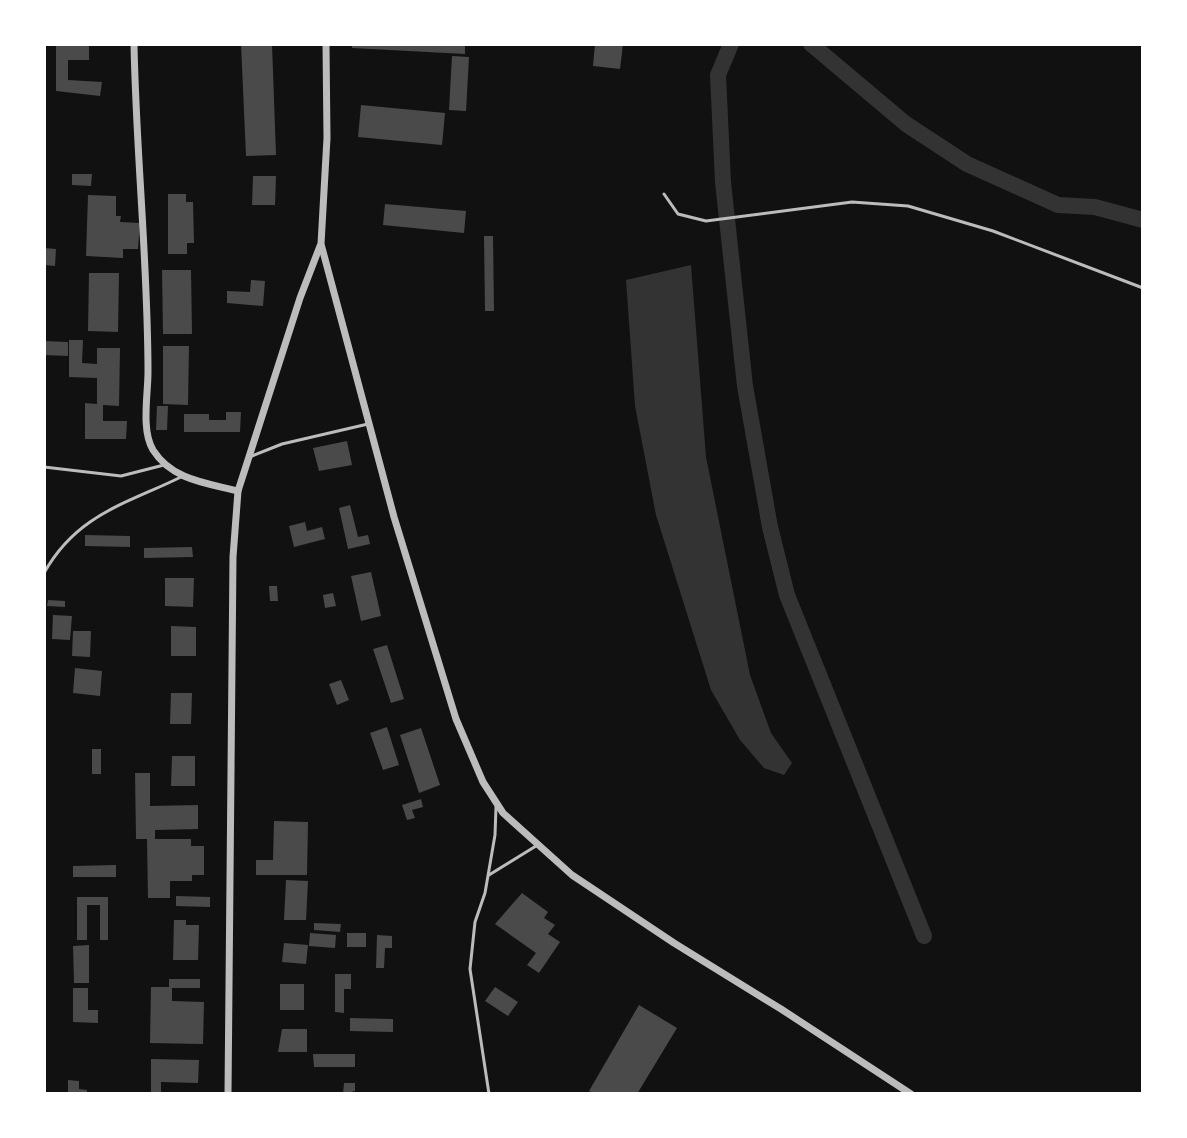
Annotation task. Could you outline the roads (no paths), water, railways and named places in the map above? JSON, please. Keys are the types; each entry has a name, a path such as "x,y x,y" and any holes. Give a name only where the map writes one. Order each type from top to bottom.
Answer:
{"street":[{"path":"134,44 151,447 164,465 181,477 238,491"},
{"path":"228,1094 233,557 238,491 300,298 321,244 327,138 326,44"},
{"path":"321,244 394,517 456,719 483,782 503,813 572,875 907,1093"}],"lane":[{"path":"664,194 678,214 706,221 852,202 908,206 993,231 1143,288"},
{"path":"248,458 282,444 370,424"},
{"path":"44,467 121,476 164,465"},
{"path":"44,573 73,533 112,507 181,477"},
{"path":"489,1094 470,969 475,922 489,875 497,803"},
{"path":"489,875 537,845"}],"waterway":[{"path":"731,44 718,75 723,182 745,386 770,527 787,595 924,936"},
{"path":"811,44 906,124 967,164 1058,205 1095,207 1143,220"}]}
